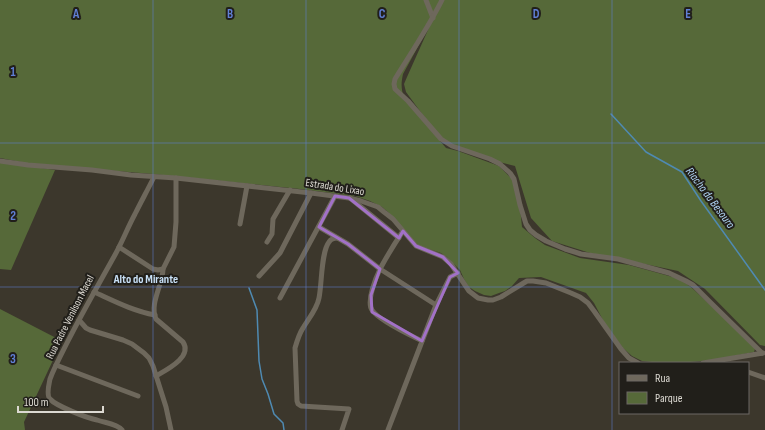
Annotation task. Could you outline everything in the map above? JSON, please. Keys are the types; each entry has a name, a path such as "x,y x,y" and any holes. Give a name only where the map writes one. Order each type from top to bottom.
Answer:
{"street":[{"path":"426,0 433,18"},
{"path":"442,0 414,50 395,79 395,89 408,101 441,139 452,146 490,159 500,164 510,173 514,179 523,218 530,230 536,236 565,249 581,254 618,259 669,273 686,280 763,353"},
{"name":"Estrada do Lixao","path":"0,160 28,166 92,170 290,190 349,198 369,203 378,207 392,219 416,246 443,257 458,273 463,284 478,298 492,300 501,297 522,284 532,281 546,283 580,297 588,303 621,349 629,358 636,362"},
{"name":"Rua Padre Venilson Macel","path":"122,430 115,425 77,414 62,407 50,399 48,390 56,365 119,247 154,177"},
{"path":"156,376 177,363 183,356 186,349 183,342 156,319 155,315 155,307 163,275 163,269 174,247 176,222 176,178"},
{"path":"240,224 247,186"},
{"path":"267,242 272,234 273,219 290,190"},
{"path":"259,276 280,253 311,193"},
{"path":"280,298 335,196"},
{"path":"349,198 399,238"},
{"path":"318,227 348,244 380,269 436,305"},
{"path":"403,231 380,269 371,295 370,308 372,312 385,321 422,341"},
{"path":"336,238 329,241 327,245 318,303 303,327 296,343 296,386 297,401 300,406 349,409 342,430"},
{"path":"119,247 153,269 163,269"},
{"path":"388,430 436,305 450,277 458,273"},
{"path":"94,292 131,309 155,315"},
{"path":"79,320 86,328 90,330 132,344 149,358 166,408 170,430"},
{"path":"709,362 763,353"},
{"path":"56,365 138,396"},
{"path":"749,372 765,378"}],"highlighted area":[{"path":"335,196 349,198 399,238 403,231 416,246 443,257 458,273 450,277 422,341 372,312 371,295 380,269 348,244 319,227"}],"green space":[{"path":"0,0 425,0 433,13 428,0 765,0 765,346 760,345 705,289 678,271 590,253 552,241 531,218 515,166 480,157 442,141 406,92 404,84 432,21 403,74 402,92 404,98 446,148 499,166 513,180 520,207 522,227 545,245 580,258 629,265 680,279 692,288 752,344 755,349 754,352 713,360 690,362 642,361 632,356 623,348 605,324 594,303 586,293 538,277 519,278 505,291 491,296 484,295 469,287 460,270 447,257 441,253 418,245 412,240 382,207 355,196 153,174 31,164 0,158"},
{"path":"0,162 55,170 11,270 0,269"},
{"path":"0,309 62,341 24,422 25,430 0,430"}],"waterway":[{"name":"Riacho do Besouro","path":"611,114 646,152 682,172 765,290"},
{"path":"249,288 257,310 259,361 262,379 274,414 283,423 284,430"}],"district":[{"name":"Alto do Mirante","path":"146,279"}]}
